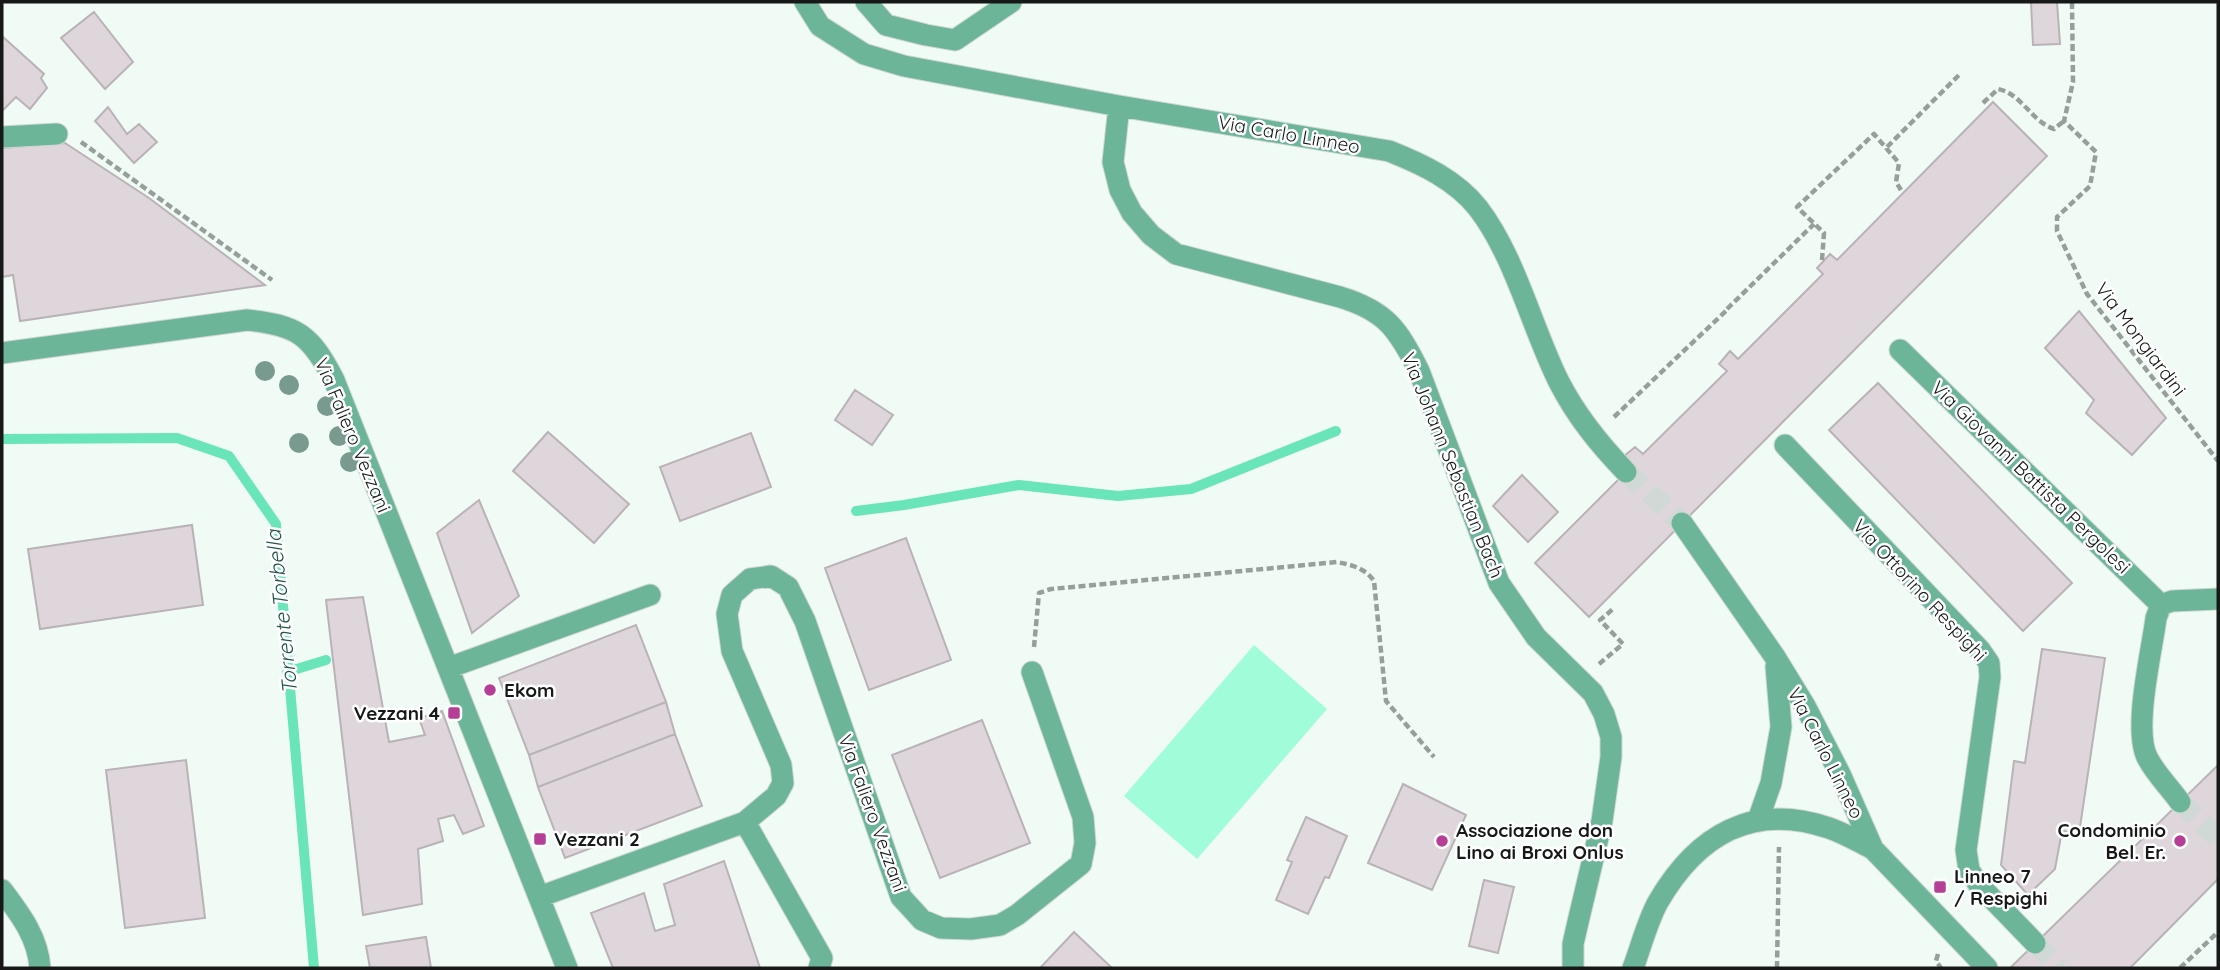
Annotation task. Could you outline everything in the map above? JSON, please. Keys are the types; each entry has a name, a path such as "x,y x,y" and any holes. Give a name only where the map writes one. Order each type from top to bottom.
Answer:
{"street":[{"name":"Via Carlo Linneo","path":"805,2 820,26 864,54 936,73 1389,151 1420,163 1451,183 1477,206 1495,233 1558,380 1574,410 1592,436 1626,472"},
{"path":"866,2 886,25 955,40 1011,2"},
{"name":"Via Johann Sebastian Bach","path":"1119,106 1113,162 1120,190 1132,213 1151,235 1176,254 1365,304 1386,319 1404,341 1419,371 1499,583 1536,637 1593,693 1601,706 1611,737 1611,757 1602,821 1573,944 1573,968"},
{"path":"2,137 57,134"},
{"name":"Via Faliero Vezzani","path":"2,352 247,320 279,324 297,331 313,345 334,380 566,968"},
{"name":"Via Giovanni Battista Pergolesi","path":"1900,350 2161,605"},
{"name":"Via Ottorino Respighi","path":"1785,445 1980,650 1989,663 1990,677 1966,850 1969,870 1979,885 2035,943"},
{"name":"Via Carlo Linneo","path":"1682,523 1775,657 1805,706 1840,774 1873,849 1987,968"},
{"name":"Via Faliero Vezzani","path":"538,897 745,822 776,796 783,783 781,765 732,651 727,614 732,595 750,579 771,576 788,587 798,604 901,897 922,920 940,928 971,929 1000,925 1017,915 1081,864 1085,843 1083,817 1032,672"},
{"path":"448,668 650,595"},
{"path":"2180,803 2147,758 2141,740 2156,618 2161,605 2172,601 2218,598"},
{"path":"1769,820 1771,783 1781,727 1775,657"},
{"path":"1633,968 1657,905 1676,876 1714,837 1739,825 1769,820 1803,822 1831,829 1873,849"},
{"path":"745,822 822,958 819,968"},
{"path":"2,890 27,923 39,952 40,968"}],"path":[{"path":"1983,103 1998,89 2013,95 2041,124 2054,129 2064,121 2073,82 2072,2"},
{"path":"1887,147 1961,74"},
{"name":"Via Mongiardini","path":"2064,121 2096,152 2090,186 2056,217 2057,231 2087,294 2218,461"},
{"path":"57,134 77,139 90,147 272,280"},
{"path":"1822,260 1824,233 1797,207 1874,134 1899,163 1896,182 1901,190"},
{"path":"1592,436 1726,311 1814,224"},
{"path":"1032,672 1039,593 1051,589 1337,562 1350,564 1362,569 1374,581 1386,701 1434,757"},
{"path":"1580,681 1623,644 1600,620 1613,608"},
{"path":"1769,820 1777,968"},
{"path":"2180,968 2218,932"}],"green space":[{"path":"1254,645 1327,709 1197,859 1124,796"}],"building":[{"path":"2031,2 2057,2 2060,44 2033,45"},
{"path":"94,12 133,62 105,89 61,38"},
{"path":"2,36 44,74 41,78 47,88 30,109 16,97 2,111"},
{"path":"1993,102 2047,156 1589,617 1535,563 1631,467 1623,457 1635,447 1643,454 1727,371 1719,364 1730,351 1738,359 1823,274 1817,268 1830,254 1837,260"},
{"path":"108,107 127,134 139,124 157,142 134,163 95,121"},
{"path":"65,143 149,198 265,285 20,321 13,275 2,277 2,148"},
{"path":"2079,311 2166,418 2132,455 2086,413 2094,400 2045,348"},
{"path":"1878,383 2072,583 2023,631 1829,430"},
{"path":"855,390 893,415 872,445 835,420"},
{"path":"548,432 629,504 594,543 513,471"},
{"path":"751,433 771,487 680,521 660,467"},
{"path":"1522,475 1558,512 1528,542 1493,506"},
{"path":"479,500 519,596 472,633 437,533"},
{"path":"192,525 203,605 40,629 28,549"},
{"path":"906,538 951,660 869,690 825,568"},
{"path":"363,597 389,742 425,735 419,718 442,711 484,826 463,834 454,815 438,819 443,841 418,849 422,904 363,915 326,600"},
{"path":"636,625 666,702 529,755 499,678"},
{"path":"2042,649 2105,658 2079,834 2062,831 2055,869 2028,895 2001,865 2014,761 2025,763"},
{"path":"666,702 675,734 538,787 529,755"},
{"path":"982,720 1030,843 940,878 892,755"},
{"path":"675,734 702,806 565,858 538,787"},
{"path":"186,760 205,918 125,928 106,770"},
{"name":"Condominio Bel. Er.","path":"2218,765 2218,879 2130,968 2010,968"},
{"path":"1403,784 1466,815 1432,890 1368,863"},
{"path":"1306,817 1347,836 1329,878 1325,877 1308,914 1276,900 1292,862 1287,860"},
{"path":"724,861 760,968 613,968 591,913 644,893 655,931 675,925 664,884"},
{"path":"1484,880 1514,887 1498,953 1469,946"},
{"path":"1074,932 1112,968 1040,968"},
{"path":"426,937 431,968 370,968 366,946"}],"waterway":[{"path":"856,511 1019,485 1118,496 1191,489 1336,431"},
{"name":"Torrente Torbella","path":"2,439 177,438 229,456 276,524 314,968"},
{"path":"287,672 326,660"}],"tunnel":[{"path":"1626,472 1682,523"},
{"path":"2180,802 2218,838"},
{"path":"2035,943 2060,968"}],"place":[{"name":"Ekom","path":"490,690"},
{"name":"Vezzani 4","path":"454,713"},
{"name":"Vezzani 2","path":"540,839"},
{"name":"Associazione don Lino ai Broxi Onlus","path":"1442,841"},
{"name":"Condominio Bel. Er.","path":"2180,841"},
{"name":"Linneo 7 / Respighi","path":"1940,887"}]}
